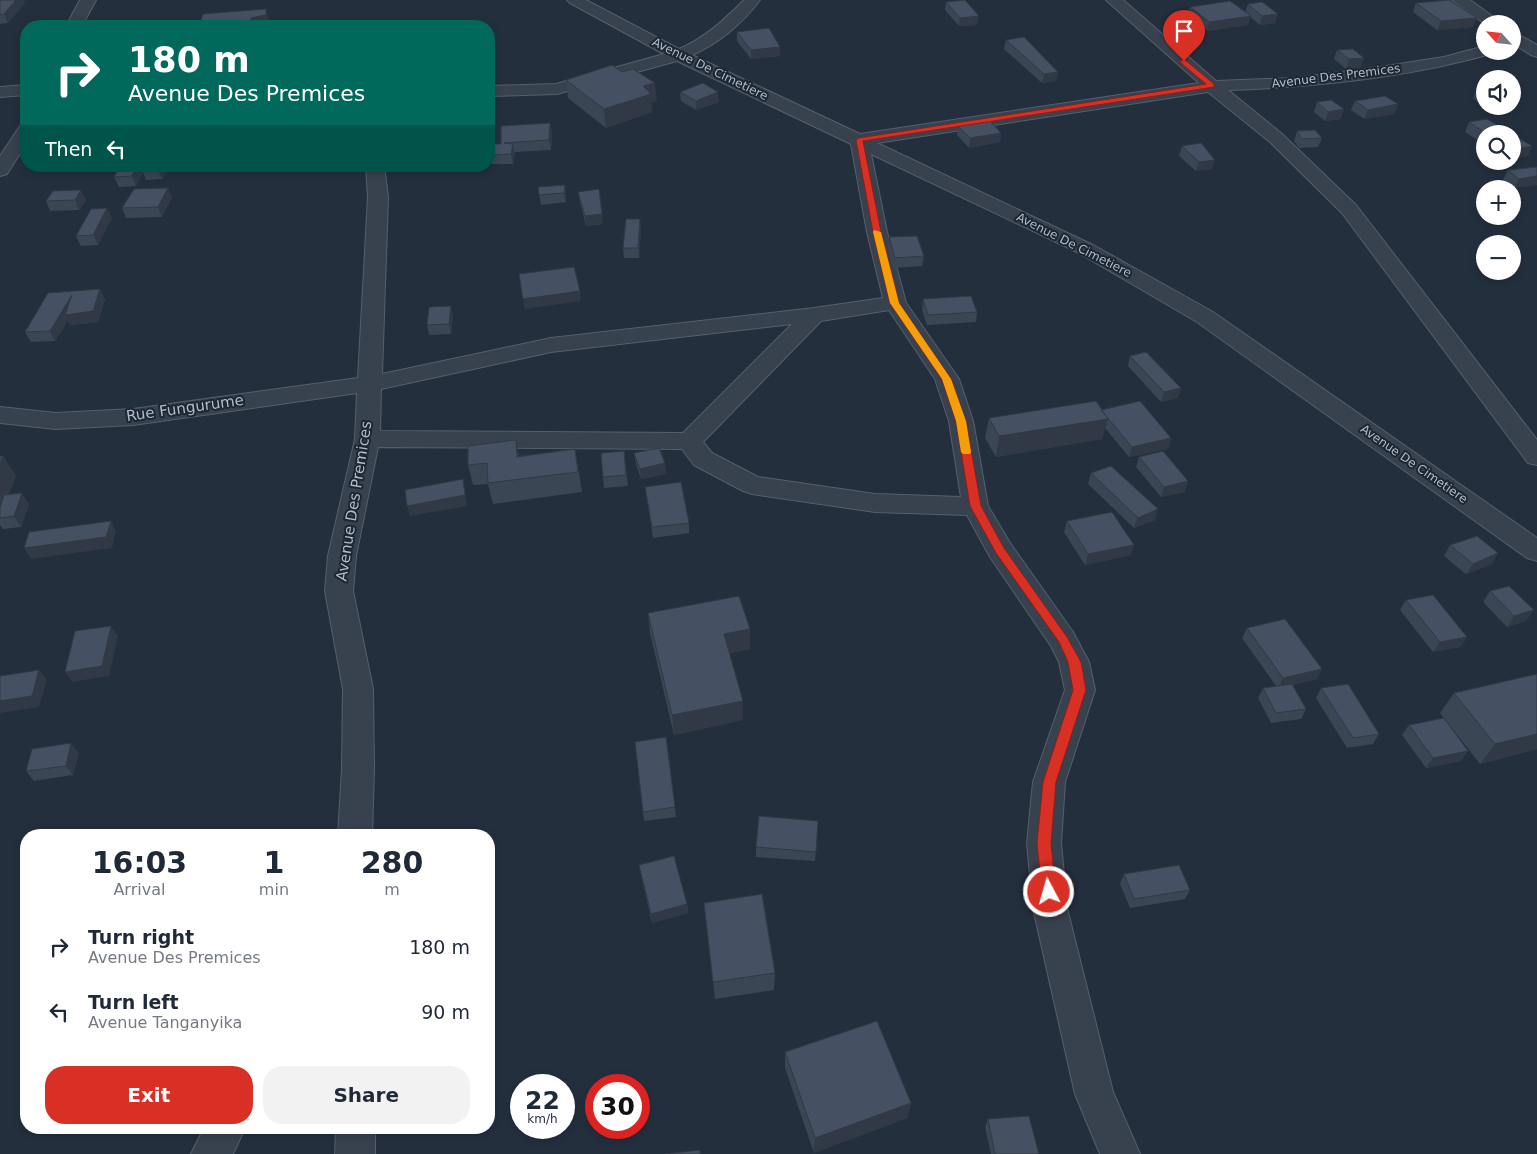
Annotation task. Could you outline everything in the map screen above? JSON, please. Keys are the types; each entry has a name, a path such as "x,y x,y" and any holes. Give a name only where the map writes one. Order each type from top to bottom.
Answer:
{"street":[{"path":"77,20 88,0"},
{"name":"Avenue De Cimetiere","path":"575,0 678,55 1086,249 1205,317 1537,551"},
{"path":"495,91 556,89 678,55 700,46 725,28 752,0"},
{"path":"1114,0 1212,86 1276,138 1349,209 1537,456"},
{"path":"1460,0 1482,15"},
{"path":"1521,40 1537,40"},
{"path":"1521,43 1537,52"},
{"name":"Avenue Des Premices","path":"859,140 1212,86 1293,83 1446,62 1476,54"},
{"path":"0,92 20,90"},
{"path":"0,170 20,139"},
{"path":"859,140 877,232 895,303 947,379 961,421 975,506 1000,550 1063,640 1074,662 1080,690 1049,782 1044,843 1050,908 1094,1094 1120,1154"},
{"name":"Avenue Des Premices","path":"355,829 358,769 358,689 339,591 342,556 367,438 378,197 376,172"},
{"name":"Rue Fungurume","path":"2,416 56,421 133,417 369,384 551,345 814,315 895,303"},
{"path":"367,438 689,441 814,315"},
{"path":"689,441 703,459 752,484 875,503 975,506"},
{"path":"211,1154 222,1134"},
{"path":"355,1154 356,1134"}],"building":[{"path":"0,0 16,0 4,14 0,15"},
{"path":"965,0 979,16 960,18 946,2"},
{"path":"1449,0 1476,18 1441,21 1416,3"},
{"path":"1230,1 1251,16 1209,22 1190,7"},
{"path":"1262,2 1278,14 1262,16 1248,4"},
{"path":"266,9 266,15 251,18 250,20 201,20 203,14"},
{"path":"769,28 780,47 751,50 737,32"},
{"path":"1024,37 1058,72 1044,74 1006,40"},
{"path":"1353,49 1364,58 1349,59 1337,50"},
{"path":"612,65 622,72 633,69 655,83 643,86 651,94 604,109 566,80"},
{"path":"703,83 718,92 696,101 680,92"},
{"path":"1385,96 1398,104 1368,110 1355,101"},
{"path":"1331,100 1344,109 1328,112 1317,102"},
{"path":"1487,119 1497,125 1476,125 1476,127 1469,122"},
{"path":"990,121 1001,133 970,138 958,126"},
{"path":"550,123 549,140 504,143 513,144 511,154 495,155 495,144 501,144 501,126"},
{"path":"1315,130 1322,138 1302,139 1297,131"},
{"path":"1521,139 1532,146 1521,148"},
{"path":"1201,143 1215,160 1199,162 1182,146"},
{"path":"1537,167 1537,176 1519,179 1508,170"},
{"path":"117,172 134,172 132,176 114,177"},
{"path":"565,185 564,193 539,195 538,187"},
{"path":"168,188 158,207 122,208 134,189"},
{"path":"599,189 602,214 585,216 578,192"},
{"path":"81,190 75,200 46,201 53,191"},
{"path":"107,208 93,235 76,236 91,209"},
{"path":"626,219 640,219 638,248 623,248"},
{"path":"917,236 924,256 895,258 889,237"},
{"path":"574,267 580,291 523,299 519,274"},
{"path":"100,289 93,311 65,315 72,295 50,331 25,332 48,293"},
{"path":"971,296 977,312 928,315 923,299"},
{"path":"451,306 449,324 427,325 429,307"},
{"path":"1146,352 1181,388 1164,392 1130,356"},
{"path":"1096,401 1108,419 999,436 989,418"},
{"path":"1140,401 1171,438 1132,447 1101,410"},
{"path":"516,440 517,457 575,449 578,472 488,483 487,463 468,465 468,446"},
{"path":"659,448 665,463 640,469 634,453"},
{"path":"624,451 626,475 603,477 601,453"},
{"path":"1163,451 1188,481 1164,487 1139,457"},
{"path":"1111,466 1158,509 1138,518 1091,473"},
{"path":"463,479 465,495 407,506 405,490"},
{"path":"681,482 689,523 652,527 645,487"},
{"path":"22,493 14,516 0,518 0,508 4,495"},
{"path":"1112,512 1134,545 1088,554 1067,521"},
{"path":"111,521 106,537 24,548 29,532"},
{"path":"1477,536 1498,553 1473,564 1450,545"},
{"path":"1509,586 1534,610 1514,616 1490,591"},
{"path":"1433,595 1467,637 1440,642 1406,600"},
{"path":"739,596 750,629 724,634 743,701 672,715 648,613"},
{"path":"1285,619 1322,669 1283,678 1247,628"},
{"path":"111,626 102,666 65,672 75,631"},
{"path":"39,670 32,696 0,701 0,676"},
{"path":"1537,674 1537,734 1495,744 1454,693"},
{"path":"1292,684 1306,709 1276,713 1263,688"},
{"path":"1348,684 1379,734 1353,738 1321,688"},
{"path":"1444,718 1468,751 1433,758 1409,725"},
{"path":"666,737 675,807 643,812 635,742"},
{"path":"71,743 66,766 26,771 32,749"},
{"path":"759,816 818,821 816,852 756,847"},
{"path":"674,856 687,904 651,914 639,865"},
{"path":"1179,865 1190,890 1134,899 1124,874"},
{"path":"762,894 775,973 713,982 704,903"},
{"path":"877,1021 911,1103 815,1138 785,1052"},
{"path":"1029,1116 1039,1154 995,1154 988,1119"},
{"path":"700,1150 700,1154 664,1154"}],"slow traffic":[{"path":"877,232 895,303 947,379 961,421 966,452"}],"route":[{"path":"1049,892 1044,843 1049,782 1080,690 1074,662 1063,640 1000,550 975,506 961,421 947,379 895,303 877,232 859,140 1212,86 1184,61"}]}
